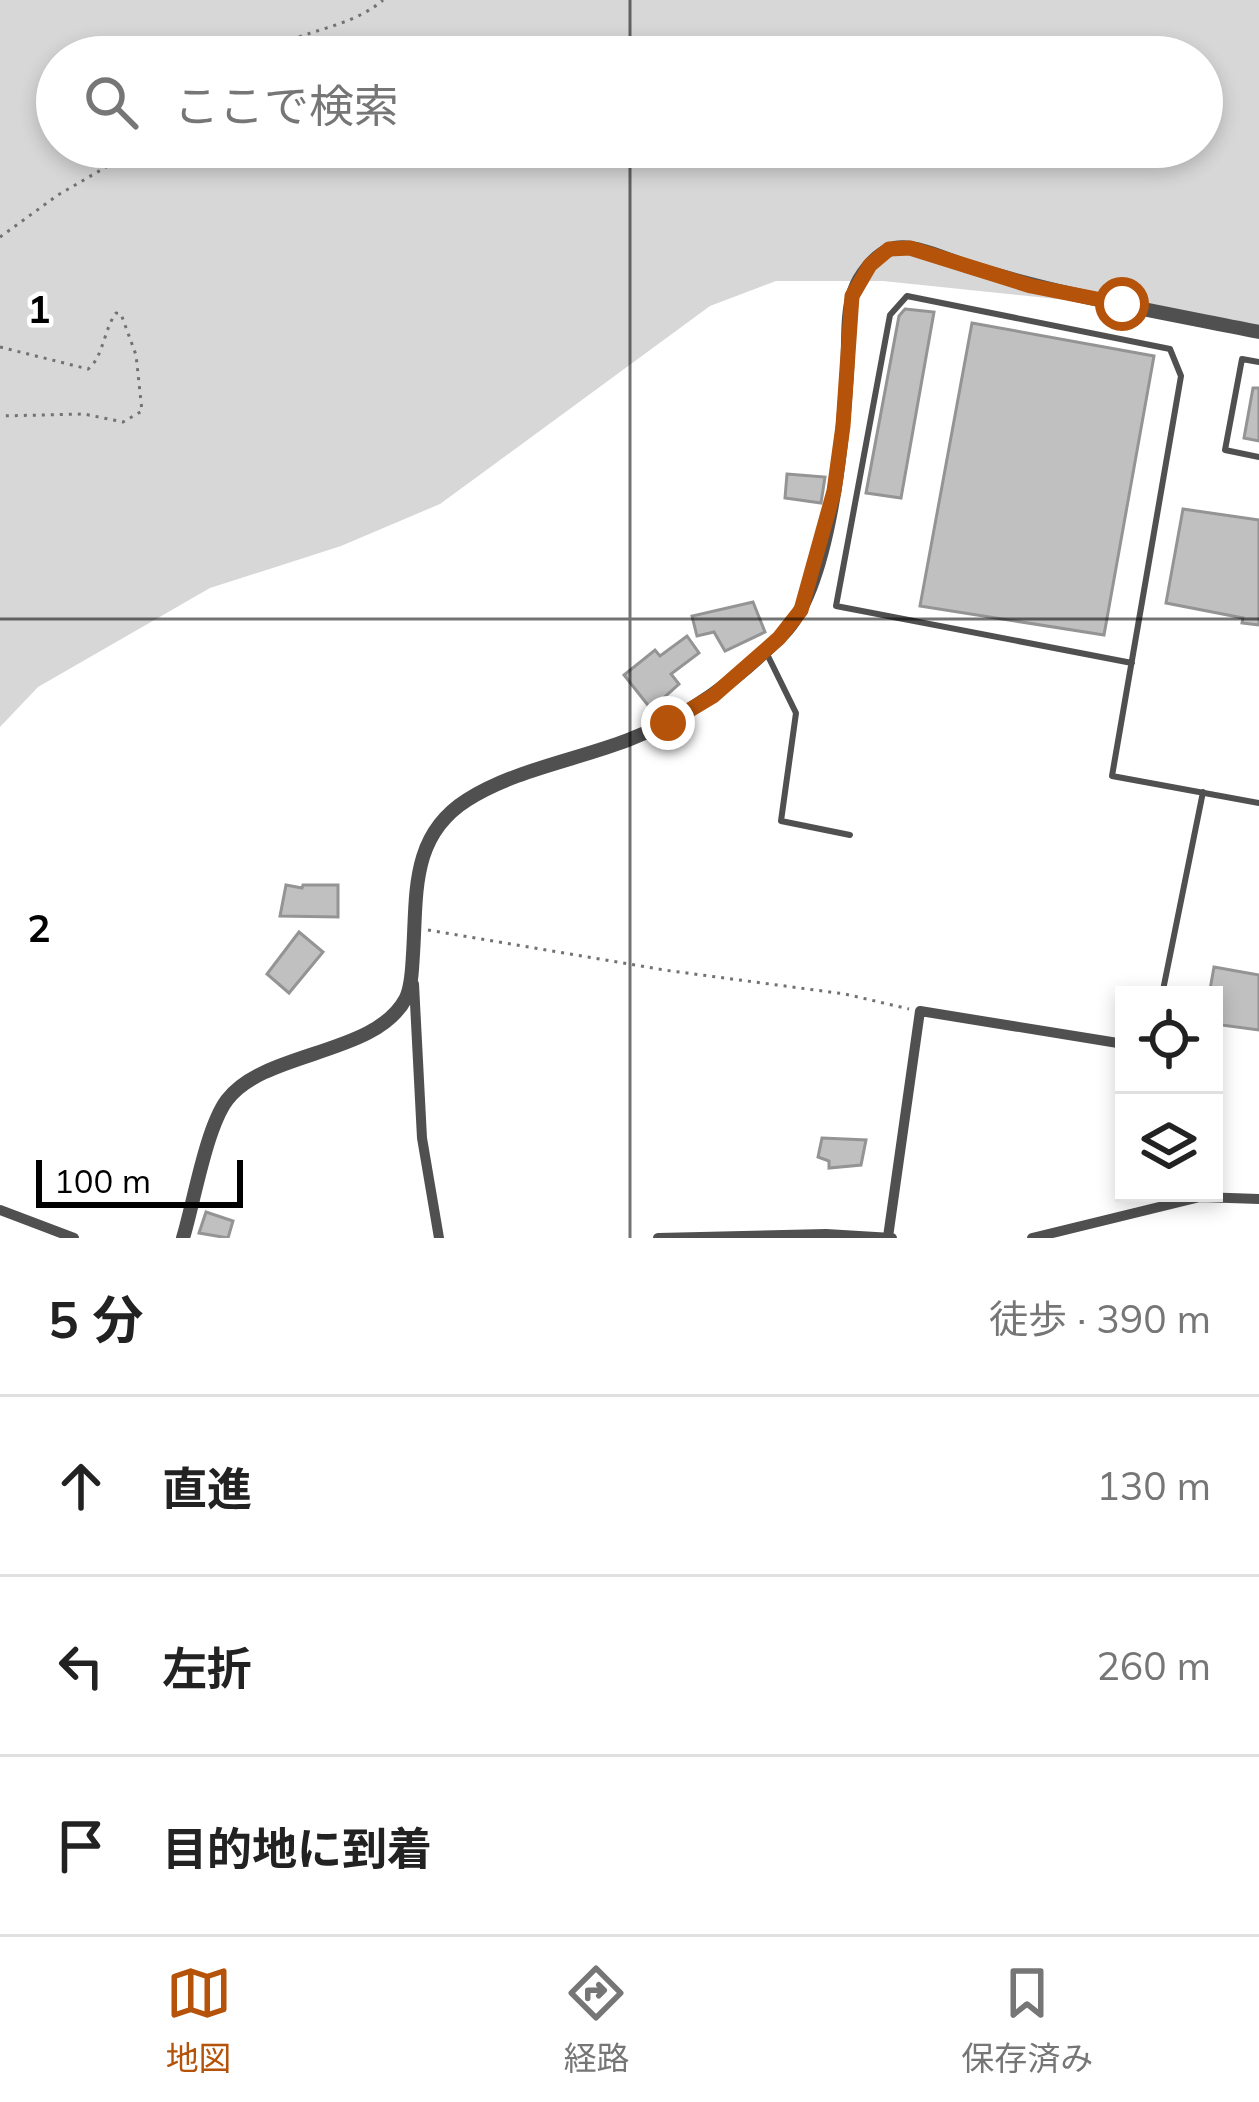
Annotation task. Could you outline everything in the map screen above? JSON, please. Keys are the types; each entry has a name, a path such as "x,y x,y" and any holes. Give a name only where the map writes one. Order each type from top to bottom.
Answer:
{"street":[{"path":"439,1238 422,1138 413,957 422,852 446,816 482,791 668,723 713,696 792,624 812,580 834,491 852,296 870,265 889,249 910,248 1031,286 1259,332"},
{"path":"183,1238 224,1103 250,1082 387,1018 407,995 413,957"},
{"path":"658,1238 804,1234 890,1238 920,1011 1115,1043"},
{"path":"1032,1238 1200,1197 1259,1199"},
{"path":"0,1210 74,1238"}],"lane":[{"path":"1132,663 836,606 890,315 907,296 1171,349 1181,376 1132,663 1112,776 1259,803"},
{"path":"1259,362 1242,359 1225,450 1259,457"},
{"path":"766,650 796,713 781,821 850,835"},
{"path":"1164,986 1203,792"}],"path":[{"path":"300,36 369,12 382,0"},
{"path":"0,237 104,168"},
{"path":"0,347 88,369 95,364 111,319 121,314 136,355 142,411 122,422 84,414 0,416"},
{"path":"414,928 685,973 825,990 920,1011"}],"shaded area":[{"path":"0,0 1259,0 1259,328 1105,304 883,281 776,281 710,306 440,504 341,546 210,588 38,687 0,727"}],"building":[{"path":"905,309 934,312 901,498 866,493 899,316"},
{"path":"972,323 1154,356 1104,635 920,606"},
{"path":"1253,388 1259,388 1259,441 1244,438"},
{"path":"787,474 825,477 821,503 785,498"},
{"path":"1183,509 1259,520 1259,625 1166,603"},
{"path":"753,602 765,632 725,651 714,632 697,636 692,616"},
{"path":"687,636 699,653 671,674 679,684 651,709 624,675 655,650 660,656"},
{"path":"286,885 338,885 338,917 280,916"},
{"path":"299,932 323,952 289,993 267,974"},
{"path":"1214,967 1259,975 1259,1030 1223,1025 1223,986 1211,986"},
{"path":"822,1138 866,1140 861,1165 829,1168 829,1161 818,1157"},
{"path":"206,1212 233,1221 228,1238 199,1233"}],"route":[{"path":"668,723 713,696 779,638 801,610 834,491 852,296 870,265 889,249 910,248 1031,286 1122,304"}]}
